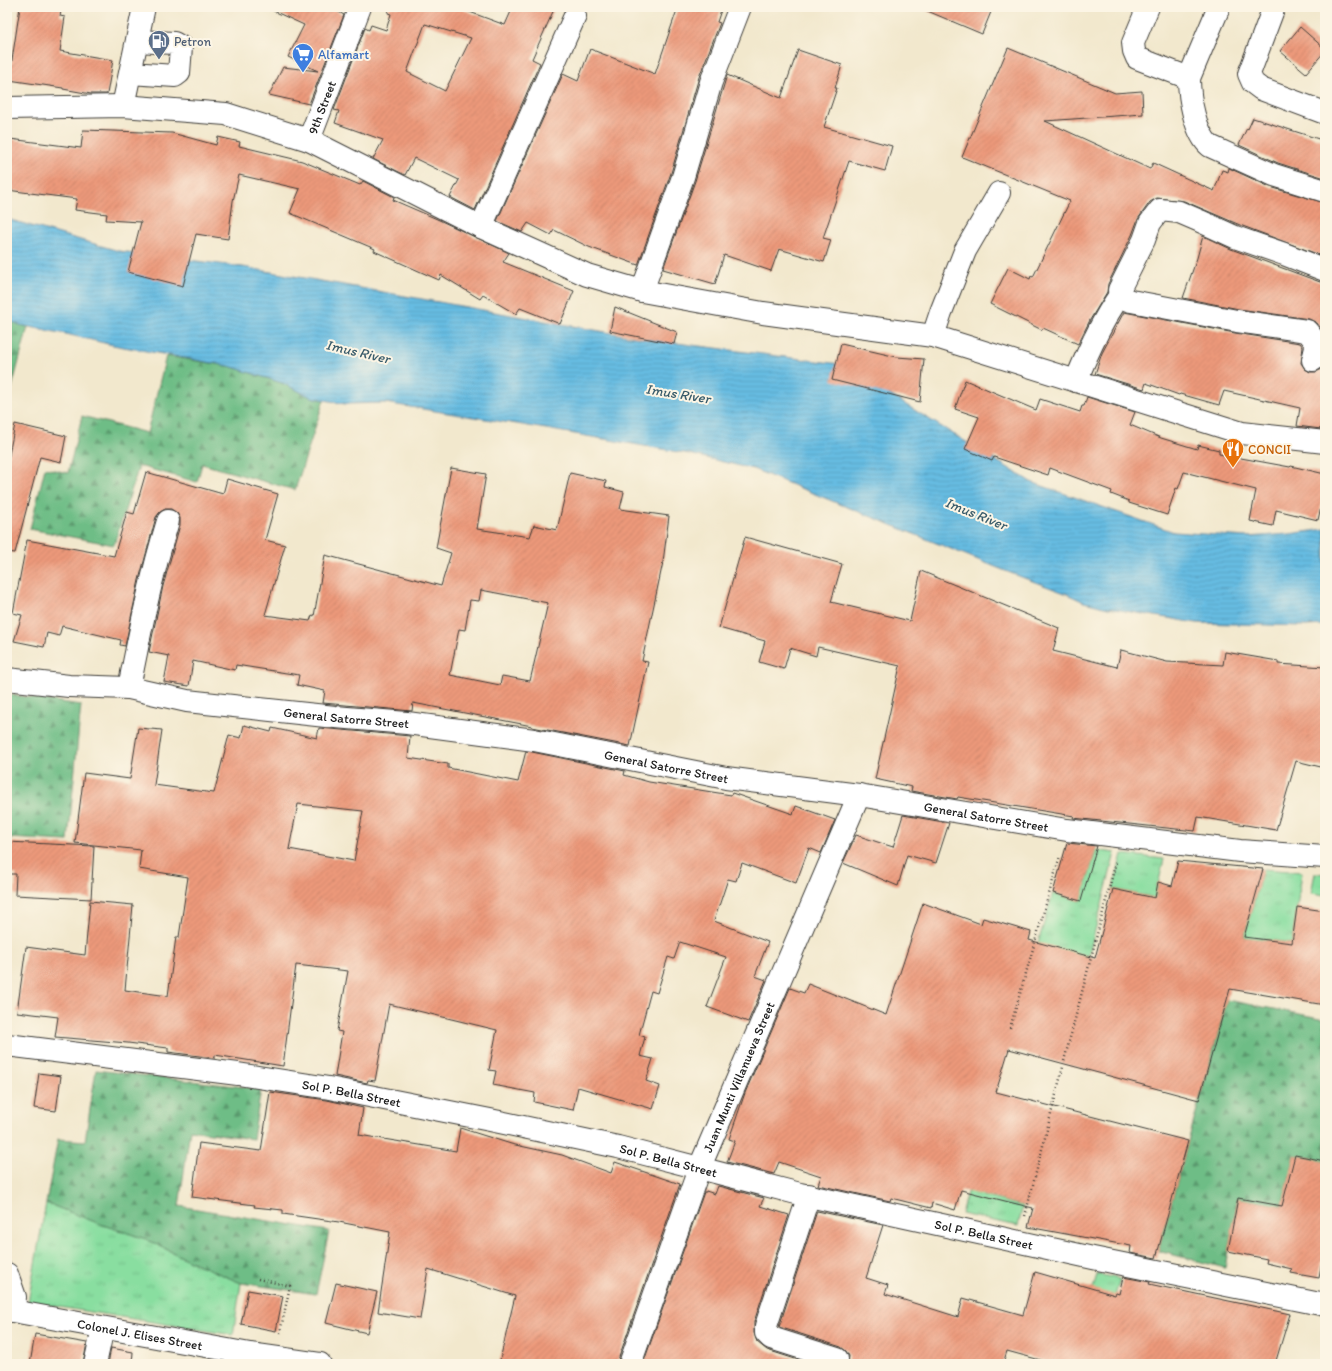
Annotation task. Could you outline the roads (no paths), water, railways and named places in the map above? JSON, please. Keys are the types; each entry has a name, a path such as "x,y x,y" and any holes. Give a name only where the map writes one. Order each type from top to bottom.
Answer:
{"street":[{"path":"124,106 144,7"},
{"name":"9th Street","path":"309,140 360,7"},
{"path":"642,291 683,177 711,82 740,7"},
{"path":"1148,7 1133,43 1137,58 1189,78"},
{"path":"1219,7 1189,78 1195,118 1204,142 1274,175 1325,191"},
{"path":"1274,7 1249,74 1253,83 1261,88 1325,113"},
{"path":"481,227 575,16"},
{"path":"130,73 175,76 179,73 181,47 174,43 137,41"},
{"path":"7,108 124,106 226,114 309,140 481,227 587,275 642,291 764,313 933,336 1242,433 1325,442"},
{"path":"933,336 965,251 999,193"},
{"path":"1313,360 1316,348 1315,341 1307,332 1237,321 1131,301 1121,298 1118,290 1144,240 1150,223 1160,210 1179,212 1235,238 1284,254 1325,270"},
{"path":"1076,380 1100,327 1120,295"},
{"path":"129,688 142,622 168,521"},
{"name":"General Satorre Street","path":"7,679 69,686 129,688 187,701 407,723 534,740 726,778 859,795 1067,830 1122,838 1240,851 1325,857"},
{"name":"Juan Munti Villanueva Street","path":"630,1364 699,1169 859,795"},
{"name":"Sol P. Bella Street","path":"7,1045 238,1074 329,1088 513,1124 618,1147 699,1169 808,1195 1019,1242 1325,1305"},
{"path":"808,1195 766,1326 766,1333 771,1338 837,1359"},
{"path":"7,1274 15,1297 11,1311"},
{"name":"Colonel J. Elises Street","path":"11,1311 103,1328 320,1364"},
{"path":"96,1364 103,1328"}],"water":[{"name":"Imus River","path":"7,219 119,251 243,267 645,339 840,364 1031,482 1174,532 1247,537 1289,534 1325,529 1325,625 1305,626 1197,623 1108,608 1084,602 1065,593 1008,572 753,469 685,453 517,424 385,403 345,404 311,397 282,383 229,366 113,345 20,325 7,320"}],"place":[{"name":"Petron","path":"159,60"},
{"name":"Alfamart","path":"303,74"},
{"name":"CONCII","path":"1233,468"}]}
